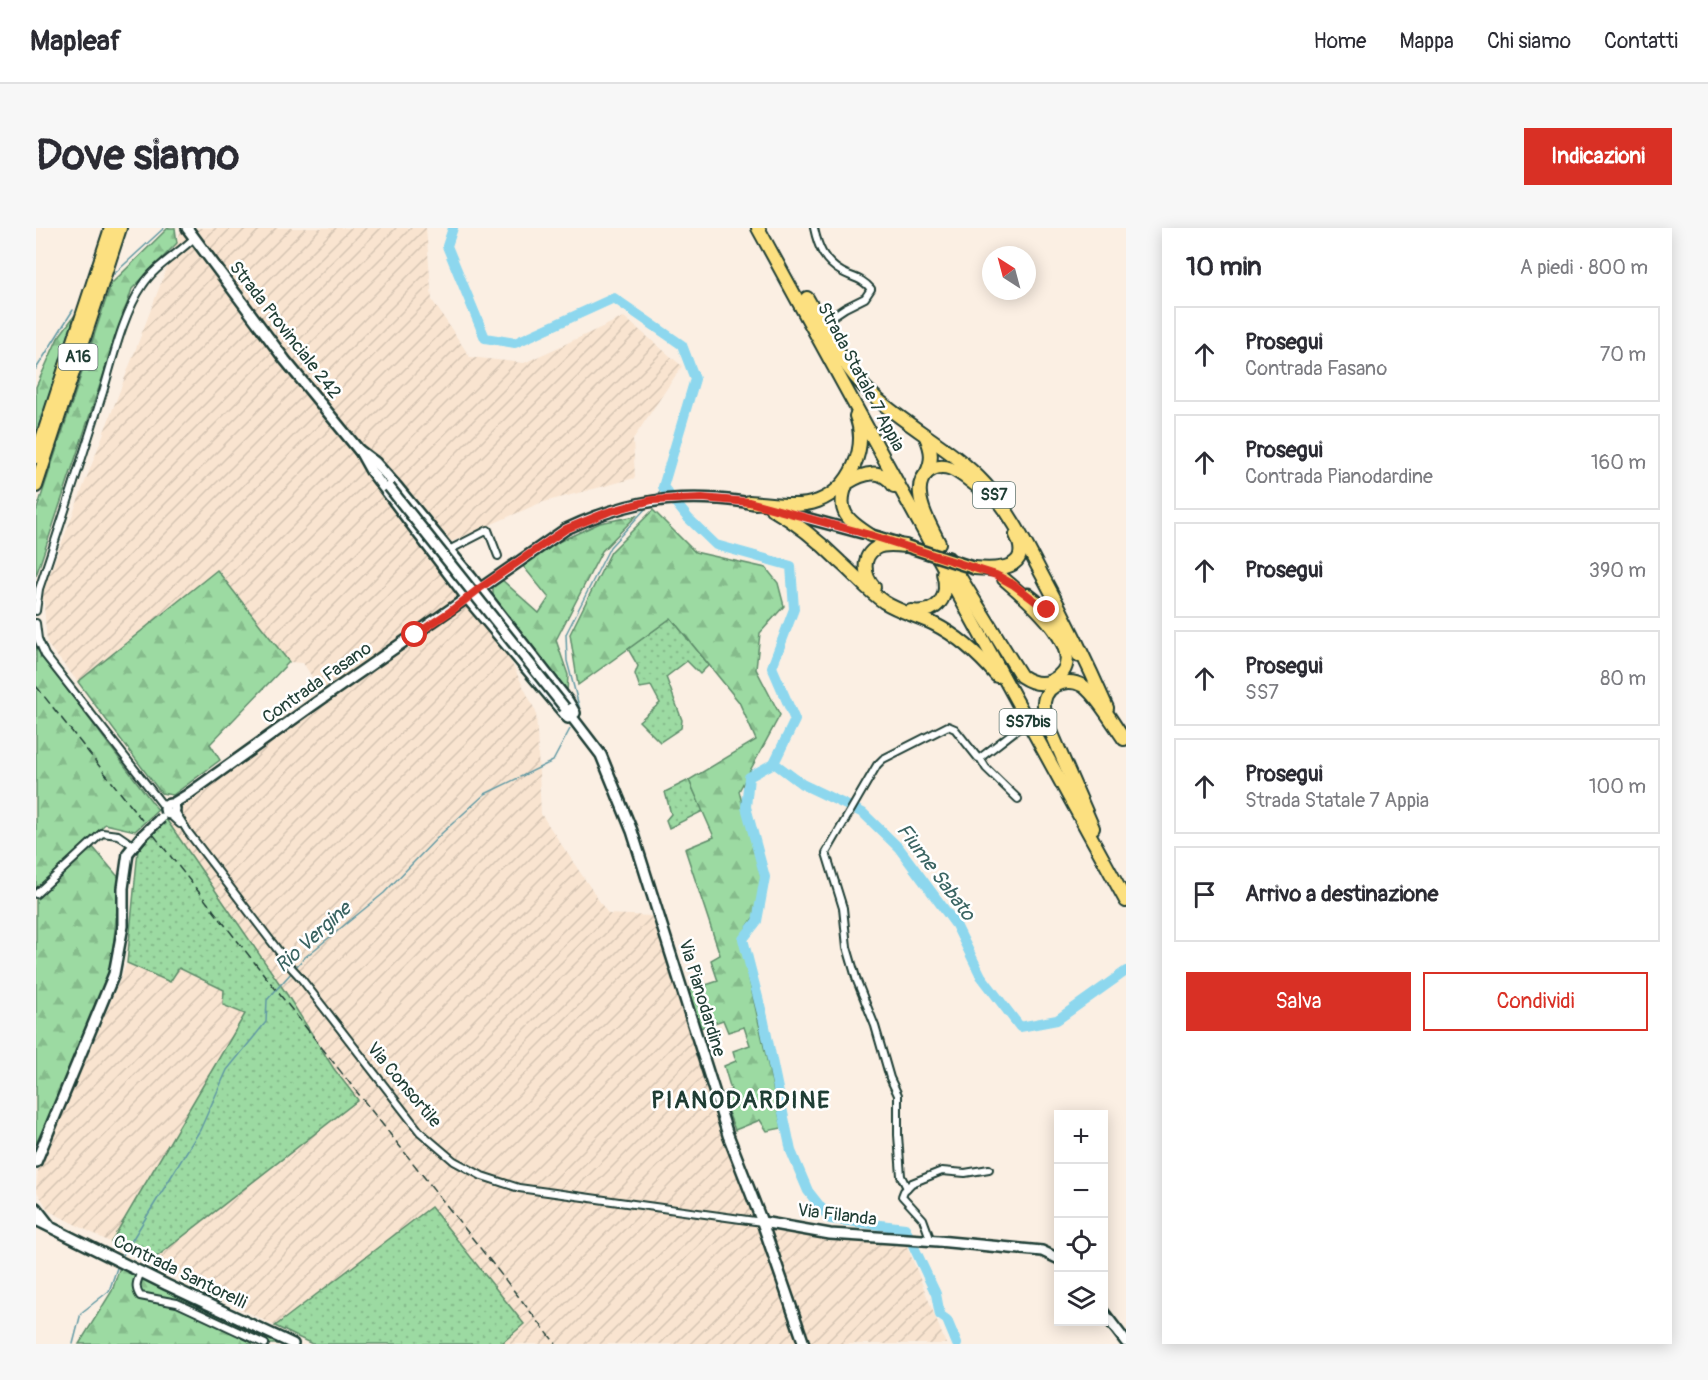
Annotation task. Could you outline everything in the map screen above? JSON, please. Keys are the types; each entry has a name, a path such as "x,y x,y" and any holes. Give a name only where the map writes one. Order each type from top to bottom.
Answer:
{"highway":[{"name":"A16","path":"36,457 111,228"},
{"name":"A16","path":"36,486 120,228"},
{"name":"Strada Statale 7 Appia","path":"758,228 916,516 935,543"},
{"name":"Strada Statale 7 Appia","path":"767,228 823,327"},
{"name":"SS7","path":"823,327 843,361 863,387 900,418 964,465 985,483 1000,502 1023,538 1057,602 1107,708"},
{"name":"SS7bis","path":"823,327 1017,703 1126,901"},
{"path":"743,502 800,505 818,501 843,483 852,471 858,456 860,428 834,366"},
{"path":"926,437 932,450 931,462 921,481 920,493 935,543"},
{"path":"926,474 941,466 949,467 960,473 985,492 1014,530 1020,549 1018,558 1013,564 997,570 974,568"},
{"path":"870,535 853,524 847,517 842,500 848,483 859,476 884,475 892,482 916,516"},
{"path":"772,508 806,531 884,602 943,629 967,644 1000,679 1017,703"},
{"name":"SS7","path":"906,546 876,548 866,562 865,570 867,579 878,592 903,608 920,612 928,611 940,603 945,595 946,585 935,543"},
{"name":"SS7bis","path":"935,543 948,558 1126,888"},
{"path":"948,558 1021,675 1030,682 1049,682 1062,672 1066,663 1067,655 1062,643 1053,627 1034,604 1004,579"},
{"path":"1094,829 1050,729 1045,714 1046,695 1060,683 1083,685 1125,740"}],"main road":[{"name":"SS7","path":"870,535 1004,579 1038,602 1057,623 1125,740"}],"street":[{"name":"Strada Provinciale 242","path":"187,228 285,360 359,450"},
{"path":"813,228 820,251 828,262 840,271 864,281 871,289 866,298 830,318 823,327"},
{"path":"36,611 39,589 133,301 144,283 194,238"},
{"path":"359,450 585,734"},
{"path":"359,450 375,462 480,588 568,702 585,734"},
{"path":"359,450 371,471 466,598 564,715 585,734"},
{"name":"Contrada Fasano","path":"169,810 480,588 566,529 584,521 652,500 702,498 743,502 772,508 870,535"},
{"path":"449,550 488,530 498,556"},
{"path":"471,577 480,580 493,579 488,599"},
{"path":"455,583 457,594 453,609 470,609 481,614"},
{"name":"Via Consortile","path":"36,623 38,639 45,655 152,791 188,832 420,1132 454,1161 482,1176 519,1188 762,1222"},
{"path":"980,758 1028,721"},
{"path":"907,1188 901,1176 898,1095 857,981 847,947 843,908 826,853 882,759 948,726 955,729 986,768 1018,799"},
{"name":"Via Pianodardine","path":"585,734 601,755 632,831 728,1134 762,1222 804,1344"},
{"path":"36,1162 114,974 123,926 123,888 129,854 142,836 169,810"},
{"path":"36,894 102,833 118,835 134,846"},
{"path":"989,1169 965,1173 942,1171 912,1183 902,1197 923,1219 931,1240 1042,1251 1054,1257"},
{"path":"36,1208 53,1230"},
{"name":"Contrada Santorelli","path":"36,1220 293,1344"},
{"name":"Via Filanda","path":"762,1222 830,1234 931,1240"},
{"path":"141,1272 136,1283 136,1290 140,1296 177,1303 265,1344"},
{"path":"1108,1318 1126,1342"}],"shaded area":[{"path":"182,228 426,228 432,300 470,357 524,363 624,317 682,366 633,439 635,478 540,503 451,542 536,712 541,814 608,914 652,916 711,1106 766,1224 907,1246 946,1344 501,1344 524,1324 431,1207 275,1326 49,1211 36,1190 38,1171 127,963 170,982 178,968 224,990 278,982 166,819 326,698 303,663 289,662 217,570 78,682 47,644 43,592"}],"green space":[{"path":"168,228 175,228 177,243 132,289 36,576 36,512 111,284"},
{"path":"75,315 36,436 36,387 58,338"},
{"path":"653,510 695,552 766,568 778,583 784,606 760,633 756,669 780,715 739,791 761,877 755,915 740,938 782,1128 767,1131 760,1120 735,1130 721,1094 731,1090 724,1066 736,1061 733,1051 750,1045 744,1027 728,1032 723,1020 700,1028 688,991 718,981 711,960 720,955 685,849 714,837 689,780 756,740 739,702 671,618 578,685 570,634 611,552"},
{"path":"636,516 602,551 556,640 568,675 567,694 493,600 493,586 502,580 539,613 549,598 523,566 556,543 600,523"},
{"path":"217,570 289,662 210,744 220,760 173,795 161,793 78,682"},
{"path":"671,618 709,665 700,674 687,661 666,677 682,720 681,728 660,742 639,721 660,703 651,686 640,688 635,674 638,666 628,649"},
{"path":"36,648 158,810 135,831 105,824 36,889"},
{"path":"689,780 703,811 669,828 666,820 671,814 665,792"},
{"path":"166,819 286,993 334,1069 358,1100 150,1262 111,1242 245,1014 223,1005 224,990 179,968 170,982 127,963 138,850"},
{"path":"92,846 120,879 111,968 65,1081 36,1144 36,900"},
{"path":"431,1207 524,1324 501,1344 312,1344 275,1326"},
{"path":"120,1267 279,1344 79,1344 112,1291"}],"waterway":[{"path":"114,274 164,228"},
{"name":"Fiume Sabato","path":"453,228 447,246 485,338 515,343 614,298 682,345 695,379 663,487 688,518 716,545 791,566 794,609 772,667 795,720 774,763 802,784 863,813 899,848 956,925 981,976 1020,1027 1057,1020 1126,971"},
{"path":"36,369 73,310"},
{"name":"Rio Vergine","path":"656,496 663,487"},
{"name":"Rio Vergine","path":"580,710 567,661 566,634 610,547 647,507"},
{"name":"Rio Vergine","path":"295,968 304,958 384,893 442,833 485,794 553,761 570,729"},
{"path":"774,763 749,777 746,807 765,877 757,921 743,939 763,1017 791,1151 808,1191 830,1219 905,1228 936,1294 940,1315 947,1320 957,1344"},
{"name":"Rio Vergine","path":"121,1258 200,1130 227,1070 266,1022 267,1000 292,972"},
{"name":"Rio Vergine","path":"73,1344 81,1313 109,1291 118,1265"}],"railway":[{"path":"36,686 556,1344"}],"district":[{"name":"PIANODARDINE","path":"741,1100"}],"route":[{"path":"415,635 566,529 608,512 652,500 702,498 749,502 870,535 996,575 1014,585 1047,610"}]}
